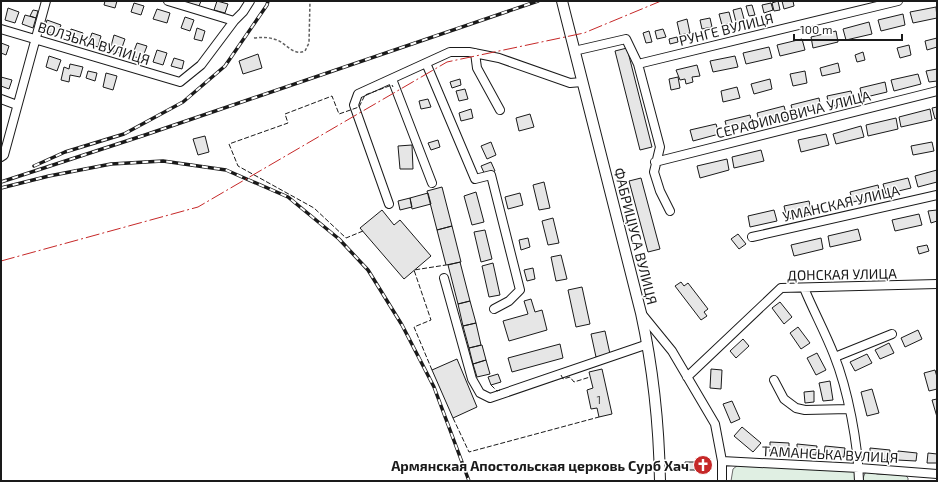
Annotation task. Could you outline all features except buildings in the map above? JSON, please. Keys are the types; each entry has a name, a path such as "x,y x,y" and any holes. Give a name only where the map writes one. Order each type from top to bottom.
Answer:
{"main road":[{"name":"ФАБРИЦІУСА ВУЛИЦЯ","path":"562,1 648,344 659,442 660,481"}],"street":[{"path":"3,156 46,1"},
{"path":"168,1 234,21 243,12 250,1"},
{"name":"РУНГЕ ВУЛИЦЯ","path":"638,64 898,1"},
{"name":"ВОЛЗЬКА ВУЛИЦЯ","path":"1,29 180,82 201,65 234,21"},
{"path":"574,51 626,39 638,64 660,146 655,162 654,172 660,191 670,211"},
{"path":"388,204 354,105 358,94 450,52 469,52 499,58 570,83 582,82"},
{"path":"476,53 477,68 500,110"},
{"path":"426,64 475,179 491,175 520,290 510,301 494,309"},
{"path":"392,79 432,183"},
{"name":"СЕРАФИМОВИЧА УЛИЦА","path":"655,162 937,92"},
{"path":"1,99 17,105"},
{"name":"УМАНСКАЯ УЛИЦА","path":"752,237 937,195"},
{"path":"444,278 472,379 480,393 490,398 648,344"},
{"name":"ДОНСКАЯ УЛИЦА","path":"687,377 781,288 937,284"},
{"path":"804,288 826,334 835,357 849,409 859,468 859,481"},
{"path":"641,313 672,351 715,424 722,461 722,481"},
{"path":"835,357 892,334"},
{"path":"774,380 784,398 796,408 805,410 849,409"},
{"name":"ТАМАНСЬКА ВУЛИЦЯ","path":"722,461 859,468 937,474"}],"path":[{"path":"254,38 271,38 278,40 294,52 301,53 306,51 309,44 310,1"}],"green space":[{"path":"738,465 854,471 856,474 856,481 731,481 733,469"},
{"path":"871,471 877,474 905,475 908,478 908,481 862,481 865,473"}],"railway":[{"path":"34,166 65,152 124,134 183,102 225,66 267,5 268,1"},
{"path":"1,182 145,135 538,1"},
{"path":"1,188 49,176 111,164 163,161 226,170 288,197 339,239 368,270 402,325 434,387 469,481"}],"fence":[{"path":"363,231 346,238 314,208 238,166 229,144 288,123 285,114 332,96 339,114 359,107 365,95 392,85 393,87"},
{"path":"432,370 414,327 431,320 414,270 446,265"},
{"path":"561,375 563,379 570,377 574,382 590,377"},
{"path":"491,385 497,391 500,390"},
{"path":"453,418 469,452 599,417"}],"power":[{"path":"1,261 198,207 447,62 584,33 661,1"}],"place":[{"name":"Армянская Апостольская церковь Сурб Хач","path":"703,465"}]}
